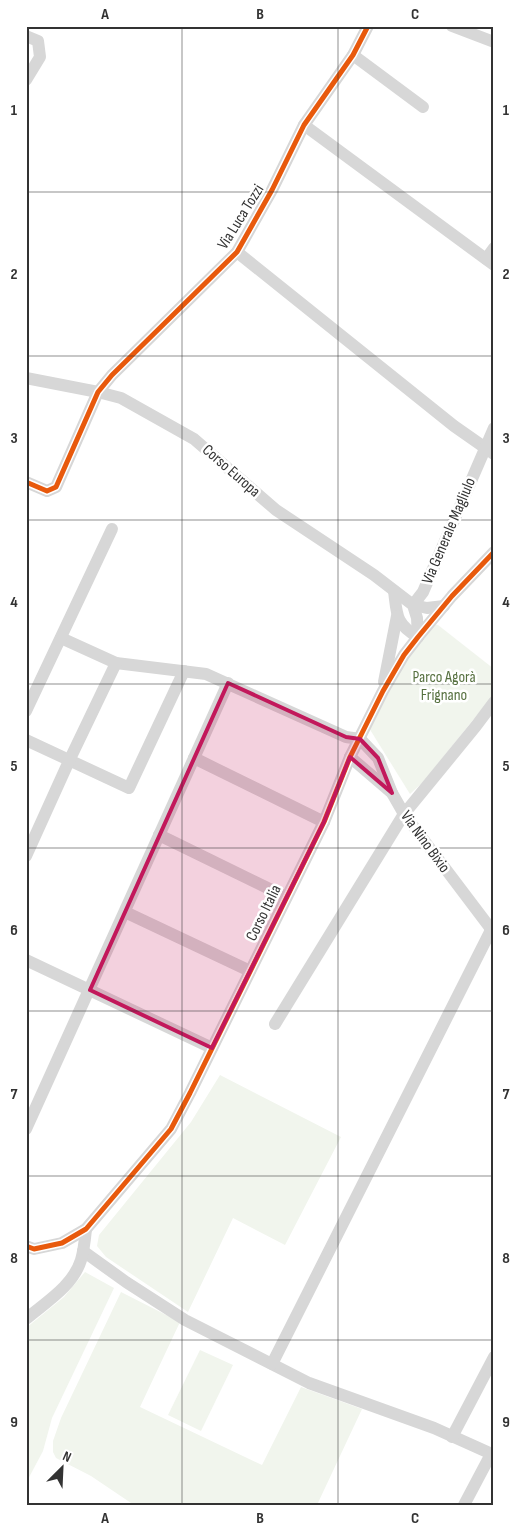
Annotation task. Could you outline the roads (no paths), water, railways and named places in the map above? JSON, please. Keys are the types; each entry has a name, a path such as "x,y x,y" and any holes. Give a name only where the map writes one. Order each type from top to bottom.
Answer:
{"street":[{"name":"Via Luca Tozzi","path":"26,482 47,491 56,487 98,392 112,375 237,252 272,190 304,125 353,55 368,26"},
{"path":"452,26 494,42"},
{"path":"26,36 38,41 40,57 26,80"},
{"path":"353,55 423,107"},
{"path":"304,125 490,262 494,248"},
{"path":"237,252 438,414 490,451"},
{"name":"Corso Europa","path":"26,378 121,398 194,439 276,510 374,575 394,591"},
{"name":"Via Generale Magliulo","path":"413,605 423,592 490,451 494,428"},
{"path":"26,711 112,529"},
{"name":"Corso Italia","path":"26,1246 34,1249 62,1243 86,1229 170,1129 324,822 350,757 383,691 404,655 418,637 494,552"},
{"path":"394,591 413,605 427,608 444,606"},
{"path":"383,691 397,616 394,591"},
{"path":"413,605 417,618 418,637"},
{"path":"397,616 405,630 418,637"},
{"path":"60,638 116,663 206,674 346,737 360,739 378,758 392,793"},
{"path":"26,856 116,663"},
{"path":"26,740 129,788 184,671"},
{"path":"26,1129 228,683"},
{"path":"275,1024 404,814 494,702"},
{"name":"Via Nino Bixio","path":"350,757 392,793 404,814 492,932"},
{"path":"194,758 324,822"},
{"path":"159,835 286,897"},
{"path":"125,912 250,971"},
{"path":"272,1364 492,932"},
{"path":"26,960 212,1048"},
{"path":"26,1319 60,1291 73,1276 81,1260 86,1229"},
{"path":"83,1251 126,1282 185,1320 309,1383 452,1436 493,1455 464,1505"},
{"path":"452,1436 494,1357"}],"park label":[{"name":"Parco Agorà Frignano","path":"444,686"}]}
